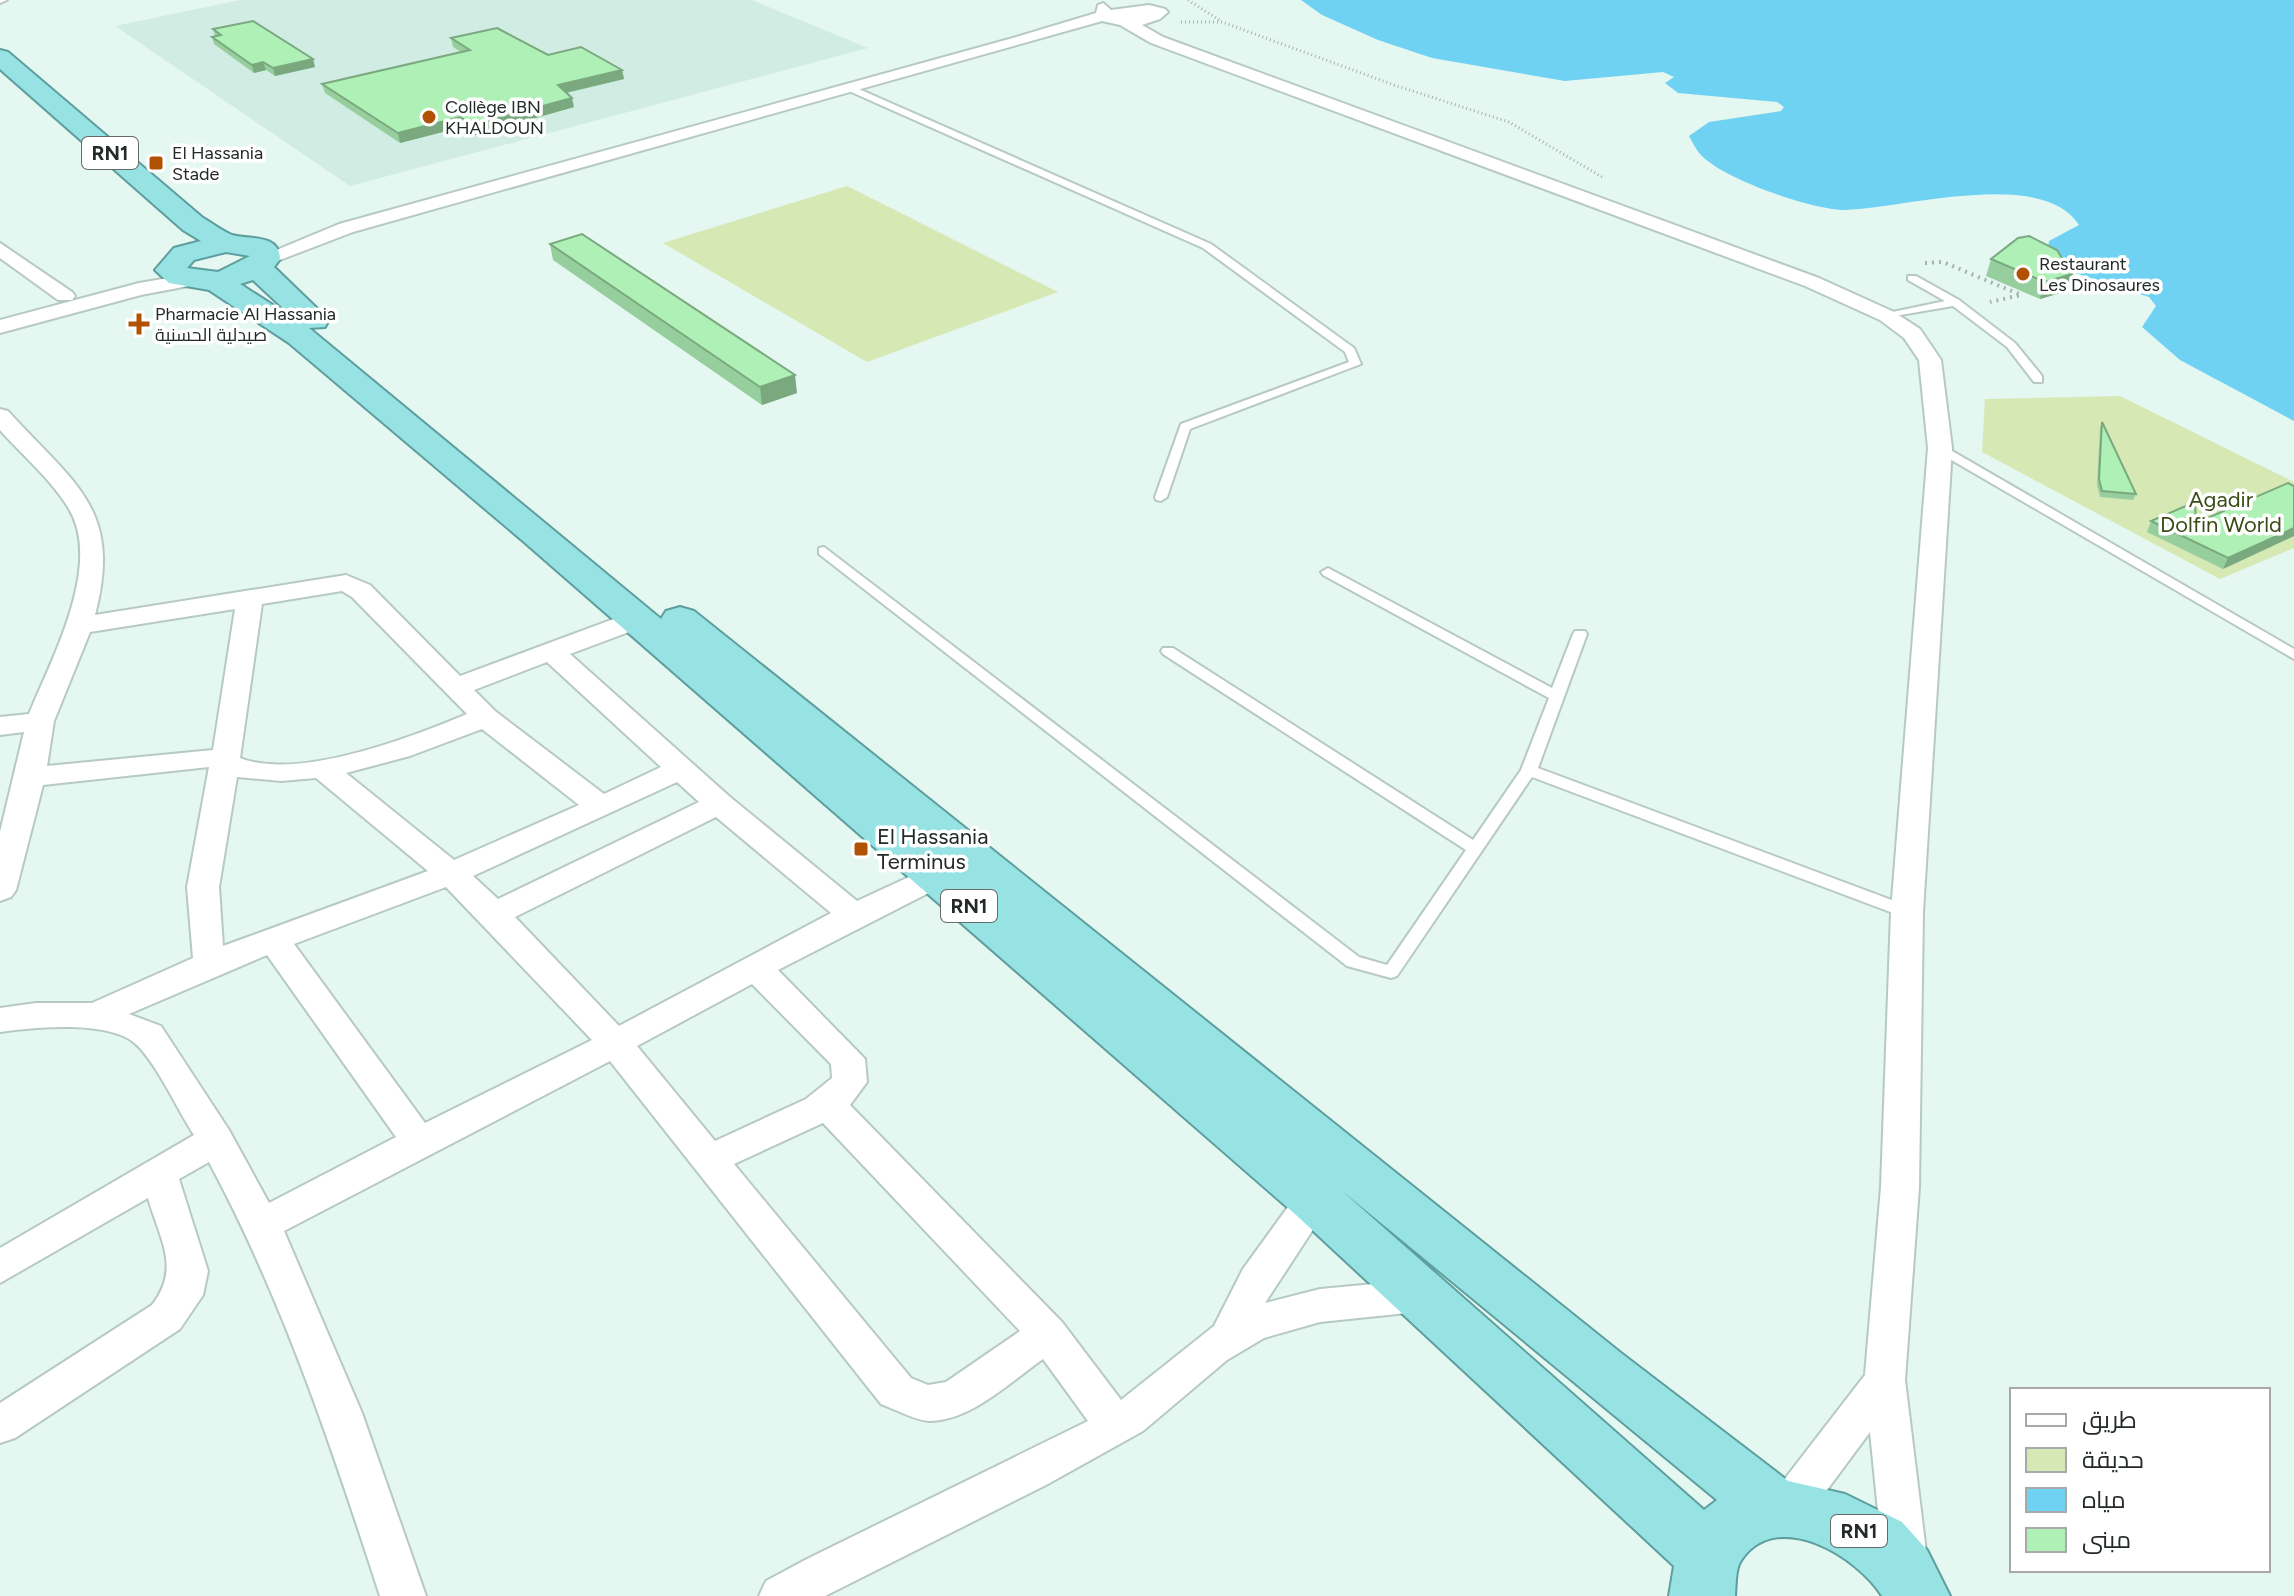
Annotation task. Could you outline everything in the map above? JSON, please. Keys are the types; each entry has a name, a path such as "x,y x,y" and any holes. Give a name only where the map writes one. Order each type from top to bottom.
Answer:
{"highway":[{"name":"RN1","path":"0,57 193,224 219,262 300,336 1314,1199 1417,1296 1582,1438 1705,1576 1733,1523 1781,1507"},
{"name":"RN1","path":"0,81 168,230 219,262 432,419 1575,1351 1781,1507 1833,1516 1874,1539 1912,1585"}],"street":[{"path":"1019,41 1105,5 1128,2 1163,15 1193,51"},
{"path":"1105,5 1104,16 1122,21 1146,36 1770,265 1887,316 1912,334 1930,360 1940,448 1907,912 1900,1187 1885,1380 1912,1585"},
{"path":"0,313 219,262 1019,41 1163,15"},
{"path":"0,249 65,296"},
{"path":"0,327 139,289 219,262"},
{"path":"0,416 82,508 91,541 92,578 79,626 40,721 18,795 0,890"},
{"path":"79,626 346,583 361,591 485,717 601,807"},
{"path":"211,963 204,941 207,843 226,761 250,597"},
{"path":"455,687 636,620"},
{"path":"552,652 719,804 854,915"},
{"path":"18,795 203,757 226,761 245,770 322,768 372,759 485,717"},
{"path":"0,726 40,721"},
{"path":"322,768 451,874 494,914 615,1043 707,1161 896,1391 927,1403 955,1398 1048,1334"},
{"path":"96,1015 211,963 451,874 681,769"},
{"path":"494,914 719,804"},
{"path":"262,1225 615,1043 854,915 935,877"},
{"path":"273,939 419,1142"},
{"path":"707,1161 826,1103 847,1087 851,1075 848,1059 756,969"},
{"path":"0,1020 36,1015 96,1015 149,1035 216,1140 262,1225 341,1413 403,1596"},
{"path":"826,1103 1048,1334 1116,1426"},
{"path":"0,1267 216,1140"},
{"path":"0,1425 166,1317 183,1295 189,1271 159,1174"},
{"path":"1228,1338 1257,1280 1314,1199"},
{"path":"782,1596 1116,1426 1228,1338 1284,1312 1346,1301 1417,1296"},
{"path":"1781,1507 1885,1380"}],"lane":[{"path":"852,89 1207,246 1350,350 1355,364 1185,427 1161,497"},
{"path":"1912,278 1958,305 2011,345 2038,379"},
{"path":"1887,316 1958,305"},
{"path":"1940,448 2294,655"},
{"path":"824,551 1353,962 1391,972 1529,770 1580,634"},
{"path":"1328,572 1557,696"},
{"path":"1168,651 1475,849"},
{"path":"1529,770 1907,912"}],"path":[{"path":"1188,0 1222,22 1509,122 1606,180"},
{"path":"1163,15 1222,22"},
{"path":"1912,278 1916,266 1939,261 2021,295 1958,305"}],"shaded area":[{"name":"Collège IBN KHALDOUN","path":"240,0 752,0 868,48 350,186 115,26"}],"green space":[{"path":"847,186 1058,292 867,362 663,243"},
{"name":"Agadir Dolfin World","path":"2120,396 2294,482 2294,548 2220,579 1982,452 1985,399"}],"water":[{"path":"1301,0 2294,0 2294,421 2180,360 2142,327 2156,306 2149,297 2063,269 2047,255 2049,241 2079,225 2061,208 2035,198 2004,195 1970,195 1845,210 1812,205 1731,175 1703,157 1689,136 1709,122 1781,111 1784,107 1777,102 1678,93 1665,83 1674,77 1663,72 1565,81 1432,58 1378,40 1322,15"}],"building":[{"path":"253,21 313,59 273,68 263,62 252,65 212,37 221,35 213,29"},
{"path":"497,28 548,55 581,47 622,70 558,85 572,98 473,125 460,117 398,133 322,84 470,50 451,38"},
{"path":"582,234 795,375 760,387 550,244"},
{"path":"2029,236 2057,250 2072,274 2045,282 1991,259 2018,238"},
{"path":"2102,422 2136,494 2102,491 2099,479"},
{"path":"2288,483 2294,486 2294,528 2228,558 2151,521 2195,502 2196,523"}],"place":[{"name":"Collège IBN KHALDOUN","path":"429,117"},
{"name":"El Hassania Stade","path":"156,163"},
{"name":"Restaurant Les Dinosaures","path":"2023,274"},
{"name":"Pharmacie Al Hassania صيدلية الحسنية","path":"139,324"},
{"name":"El Hassania Terminus","path":"861,849"}]}
